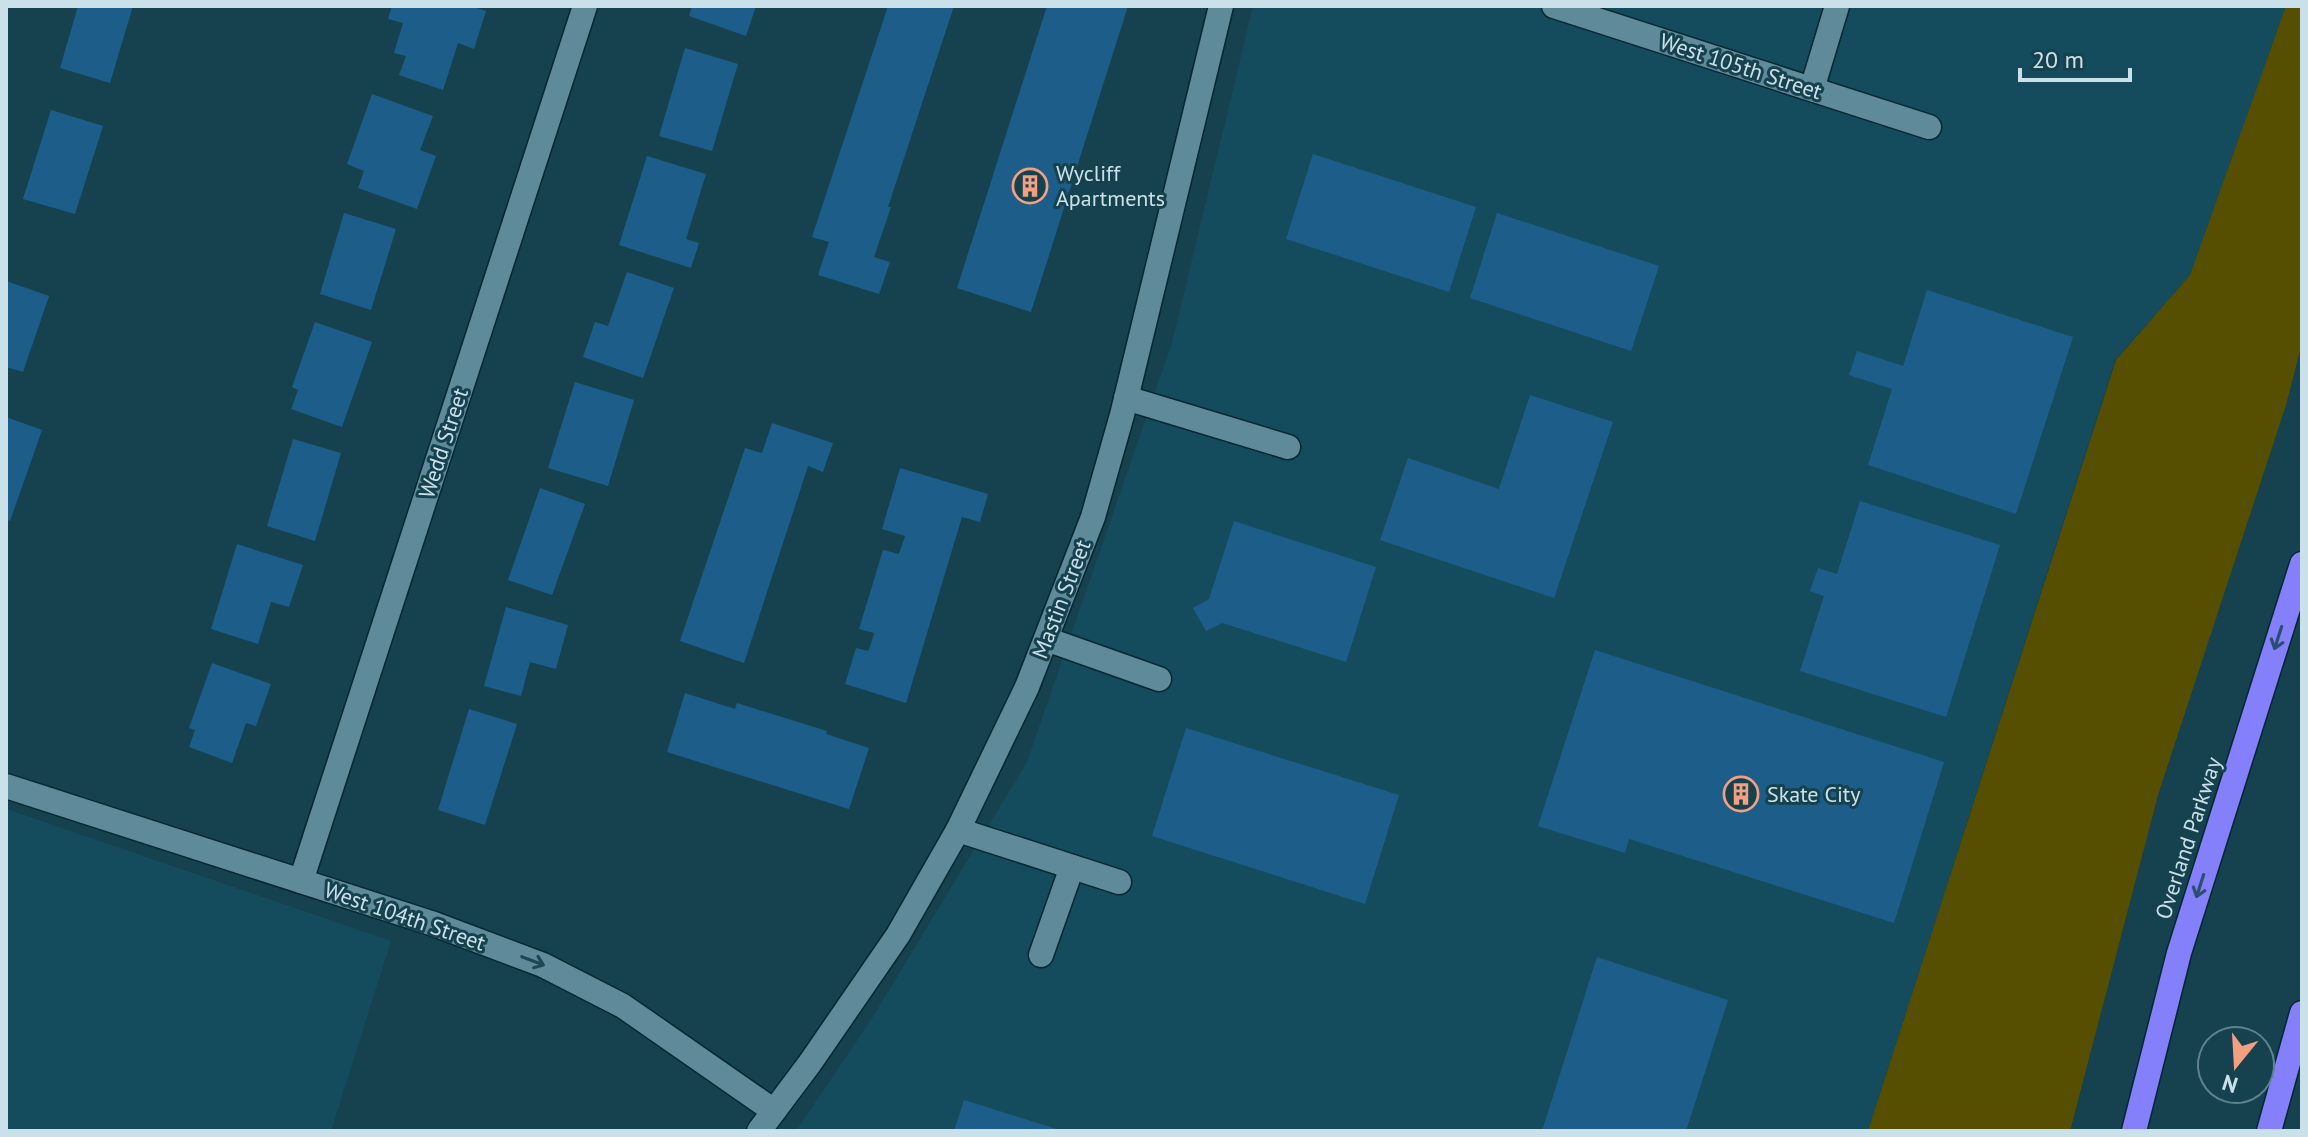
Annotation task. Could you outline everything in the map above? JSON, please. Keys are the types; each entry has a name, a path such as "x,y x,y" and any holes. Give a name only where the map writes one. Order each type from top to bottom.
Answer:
{"highway":[{"name":"Overland Parkway","path":"2134,1131 2179,953 2302,564"},
{"path":"2269,1131 2302,1013"}],"street":[{"name":"Wedd Street","path":"301,881 585,6"},
{"name":"Mastin Street","path":"759,1131 898,935 958,830 1027,687 1093,517 1126,398 1221,6"},
{"name":"West 105th Street","path":"1554,6 1929,127"},
{"path":"1812,89 1837,6"},
{"path":"1126,398 1288,447"},
{"path":"1046,639 1159,679"},
{"name":"West 104th Street","path":"6,786 434,924 543,965 623,1006 774,1111"},
{"path":"958,830 1119,882"},
{"path":"1041,955 1072,867"}],"shaded area":[{"path":"1253,6 2286,6 2190,275 2115,360 1868,1131 796,1131 871,1020 1027,762 1172,343"},
{"path":"2286,6 2302,6 2302,343 2286,405 2158,795 2070,1131 1868,1131 2116,360 2190,275"},
{"path":"6,809 391,941 331,1131 6,1131"}],"building":[{"path":"78,6 133,6 110,83 60,68"},
{"path":"392,6 471,6 486,11 474,49 458,43 443,90 399,75 406,56 394,53 403,23 388,19"},
{"path":"692,6 756,6 746,36 689,16"},
{"path":"888,6 954,6 874,257 890,262 879,294 818,275 829,242 812,237"},
{"name":"Wycliff Apartments","path":"1047,6 1128,6 1031,312 957,288"},
{"path":"685,48 738,64 712,151 659,136"},
{"path":"372,94 433,116 420,150 436,156 417,209 358,188 364,171 347,164"},
{"path":"51,110 103,126 75,214 23,199"},
{"path":"1313,154 1476,207 1449,292 1286,239"},
{"path":"647,156 706,174 686,239 699,243 691,268 619,245"},
{"path":"344,213 396,229 371,310 320,294"},
{"path":"1497,213 1659,266 1631,351 1470,298"},
{"path":"627,272 674,288 643,378 583,357 595,322 608,326"},
{"path":"6,281 49,296 23,372 6,367"},
{"path":"1927,290 2073,337 2016,514 1868,465 1892,389 1849,375 1857,351 1903,366"},
{"path":"315,322 372,342 342,427 291,409 298,390 292,387"},
{"path":"575,382 634,400 608,486 548,468"},
{"path":"1530,395 1613,422 1554,598 1380,540 1408,458 1499,489"},
{"path":"6,417 42,430 10,521 6,519"},
{"path":"772,423 833,443 823,472 808,466 744,663 680,641 745,448 762,453"},
{"path":"293,439 341,453 315,541 267,526"},
{"path":"900,468 988,494 980,522 962,517 906,703 845,684 856,648 868,651 872,641 874,633 859,629 883,550 899,554 905,536 882,529"},
{"path":"540,488 585,504 552,595 508,580"},
{"path":"1860,501 2000,545 1946,717 1800,671 1824,596 1810,591 1818,568 1837,574"},
{"path":"1234,521 1376,567 1346,662 1222,623 1206,631 1193,608 1209,599"},
{"path":"237,544 303,565 289,607 271,602 258,644 211,629"},
{"path":"506,607 568,625 556,669 530,662 521,696 484,686"},
{"name":"Skate City","path":"1595,650 1944,762 1894,923 1629,839 1625,853 1538,826"},
{"path":"212,663 271,684 256,726 246,723 232,763 189,747 195,730 189,728"},
{"path":"685,693 735,709 737,703 827,731 826,734 869,748 849,809 667,752"},
{"path":"469,709 517,724 485,825 438,810"},
{"path":"1186,728 1399,795 1365,904 1152,836"},
{"path":"1597,957 1728,1000 1686,1131 1542,1131"},
{"path":"964,1100 1060,1130 1060,1131 954,1131"}],"place":[{"name":"Wycliff Apartments","path":"1030,186"},
{"name":"Skate City","path":"1741,794"}]}
